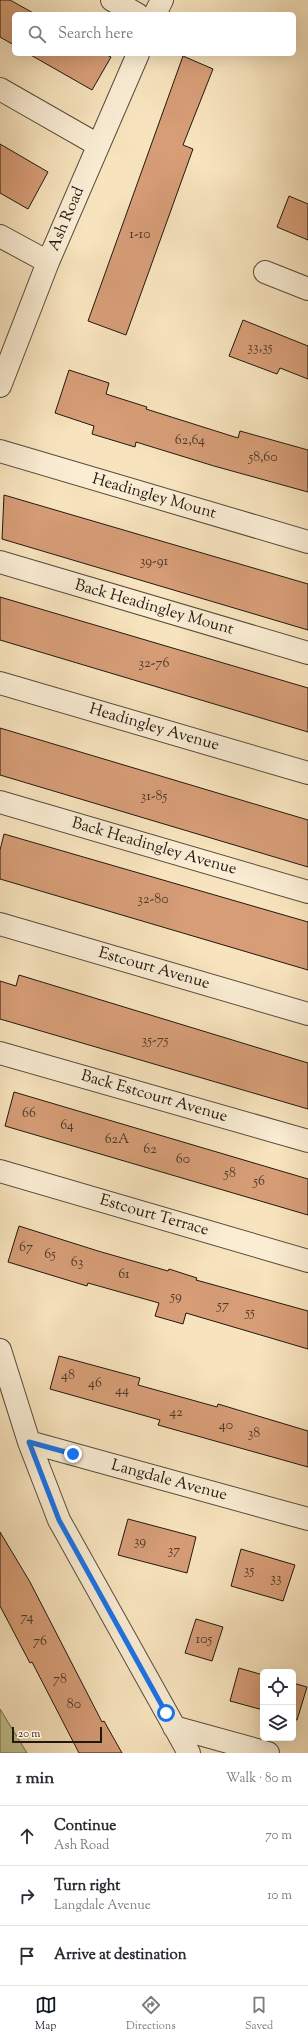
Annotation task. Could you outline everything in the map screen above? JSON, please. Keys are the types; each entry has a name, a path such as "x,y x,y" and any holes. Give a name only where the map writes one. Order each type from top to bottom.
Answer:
{"street":[{"path":"112,0 133,12"},
{"path":"156,12 162,0"},
{"name":"Ash Road","path":"0,386 48,262 137,56"},
{"path":"0,89 98,145"},
{"path":"0,236 48,262"},
{"path":"265,272 308,289"},
{"name":"Headingley Mount","path":"0,452 308,542"},
{"name":"Back Headingley Mount","path":"0,562 308,654"},
{"name":"Headingley Avenue","path":"0,683 308,773"},
{"name":"Back Headingley Avenue","path":"0,802 308,892"},
{"name":"Estcourt Avenue","path":"0,924 308,1014"},
{"name":"Back Estcourt Avenue","path":"0,1053 308,1141"},
{"name":"Estcourt Terrace","path":"0,1171 308,1261"},
{"path":"0,1350 29,1442 59,1520 189,1753"},
{"name":"Langdale Avenue","path":"29,1442 308,1519"},
{"path":"174,1727 268,1753"}],"green space":[{"path":"0,1709 27,1753 0,1753"}],"building":[{"path":"0,0 10,0 31,12 12,12 12,44 0,37"},
{"path":"32,56 111,57 92,90"},
{"path":"183,56 213,69 183,145 193,149 126,335 88,321"},
{"path":"0,144 48,172 28,209 0,193"},
{"path":"289,196 308,204 308,240 277,227"},
{"path":"243,320 308,346 308,379 280,368 277,374 229,356"},
{"path":"69,370 109,383 106,394 147,407 146,409 238,438 240,431 308,450 308,492 214,466 136,442 135,447 92,434 94,426 55,413"},
{"path":"4,495 308,584 308,630 2,539"},
{"path":"0,597 308,688 308,732 0,640"},
{"path":"0,728 308,820 308,867 0,775"},
{"path":"4,834 308,922 308,970 0,879 0,850"},
{"path":"19,975 308,1063 308,1109 0,1019 0,981 16,986"},
{"path":"14,1092 308,1179 308,1215 5,1126"},
{"path":"19,1226 98,1251 168,1271 169,1269 197,1278 196,1280 308,1311 308,1349 186,1313 183,1324 155,1316 159,1303 88,1283 87,1286 8,1262"},
{"path":"59,1356 140,1378 138,1385 217,1407 218,1404 308,1431 308,1467 158,1425 160,1420 50,1389"},
{"path":"128,1519 196,1537 187,1573 118,1555"},
{"path":"0,1532 30,1582 102,1722 104,1721 122,1753 79,1753 32,1662 30,1663 0,1606"},
{"path":"241,1549 295,1565 283,1601 231,1586"},
{"path":"196,1619 223,1627 212,1661 185,1653"},
{"path":"239,1668 260,1674 260,1709 230,1701"},
{"path":"296,1684 307,1687 296,1720"}],"route":[{"path":"73,1454 29,1442 59,1520 166,1713"}]}
